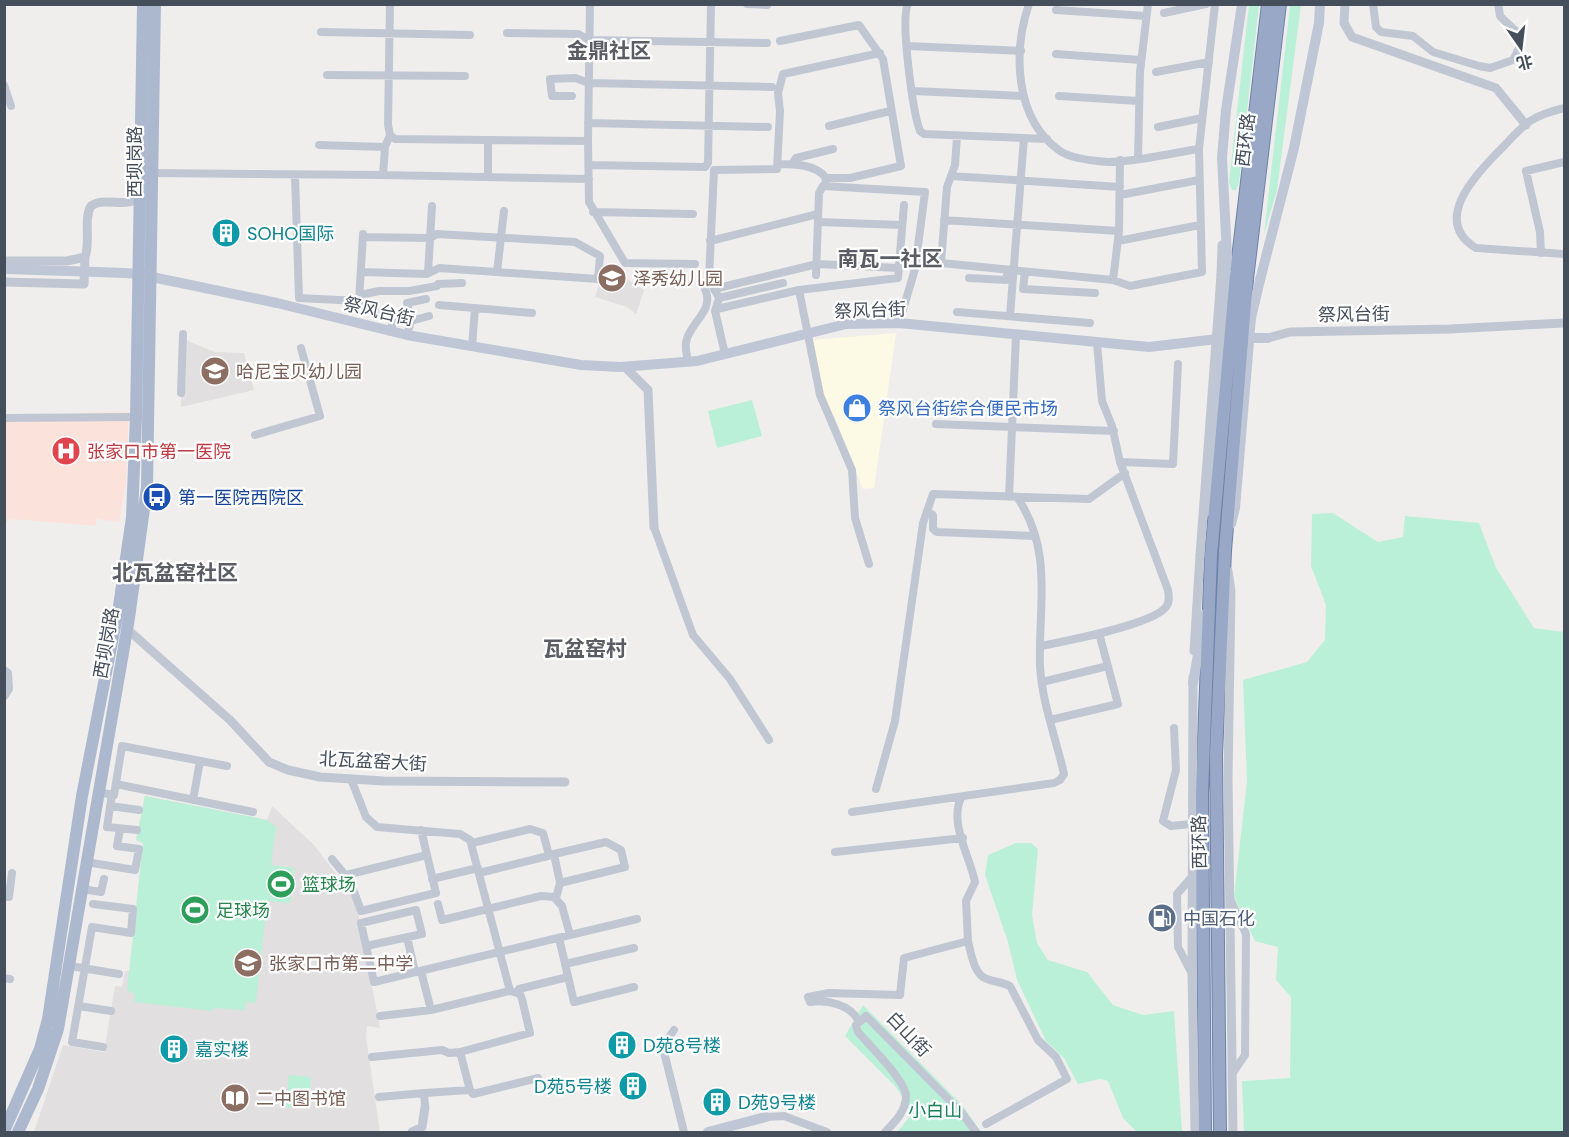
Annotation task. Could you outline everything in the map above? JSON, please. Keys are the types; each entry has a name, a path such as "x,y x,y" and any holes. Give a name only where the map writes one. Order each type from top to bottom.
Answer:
{"highway":[{"name":"西环路","path":"1206,1132 1202,793 1208,593 1205,555 1233,276 1268,4"},
{"name":"西环路","path":"1220,1132 1216,755 1233,276 1280,4"}],"main road":[{"name":"西坝岗路","path":"18,1132 38,1089 62,1011 59,991 82,796 132,517 136,417 143,4"},
{"name":"西坝岗路","path":"4,1131 40,1049 59,991 70,966 97,792 127,629 147,487 155,4"},
{"path":"1233,276 1222,158 1226,110 1242,4"},
{"path":"1225,551 1235,508 1251,318 1294,148 1319,23 1320,4"},
{"name":"祭风台街","path":"4,271 152,277 277,303 391,332 581,364 625,367 688,362 846,324 899,323 1149,347 1185,344 1209,338 1268,338"},
{"path":"1193,683 1208,593"},
{"path":"114,627 127,629"},
{"path":"708,1132 766,1117"}],"street":[{"path":"383,176 384,147 390,135 390,4"},
{"path":"590,4 588,141 589,201 593,212 625,264 695,264"},
{"path":"589,165 705,167 708,163 711,4"},
{"path":"747,4 767,5"},
{"path":"1029,4 1022,26 1023,96 1047,139 1061,152 1083,159 1120,160 1199,149"},
{"path":"1138,158 1138,101 1148,4"},
{"path":"1164,13 1206,4"},
{"path":"957,137 956,165 947,187 941,263 1113,280 1130,286 1202,272 1199,149 1215,4"},
{"path":"1345,4 1344,22 1352,37 1496,88 1526,125"},
{"path":"1373,4 1377,27 1381,32 1413,36 1433,52 1490,68 1513,60 1521,40 1519,32 1500,15 1498,4"},
{"path":"908,5 905,23 907,46 920,131 924,134 957,137 1047,139"},
{"path":"1056,10 1146,16"},
{"path":"780,41 859,25 884,62 890,111 901,166 825,182"},
{"path":"321,32 470,35"},
{"path":"507,33 578,34 590,40 767,43"},
{"path":"907,46 1021,51"},
{"path":"725,354 715,311 719,298 709,279 714,170 777,169 780,111 778,93 783,74 880,53"},
{"path":"1056,54 1141,60"},
{"path":"1156,72 1209,62"},
{"path":"327,75 465,76"},
{"path":"572,96 552,96 550,79 575,78 589,83 772,87"},
{"path":"4,85 11,106"},
{"path":"913,91 1023,96"},
{"path":"1059,96 1138,101"},
{"path":"1564,108 1542,115 1526,125 1472,180 1462,197 1458,223 1466,242 1476,248 1564,254"},
{"path":"829,126 890,111"},
{"path":"1158,127 1202,118"},
{"path":"588,123 768,127"},
{"path":"390,135 395,139 588,141"},
{"path":"1010,316 1024,138"},
{"path":"488,140 488,177"},
{"path":"319,145 384,147"},
{"path":"792,164 796,158 833,149"},
{"path":"1113,280 1119,231 1120,160"},
{"path":"1541,253 1540,232 1526,171 1564,162"},
{"path":"778,164 792,164 822,173 825,182 819,193 816,275"},
{"path":"152,173 589,179"},
{"path":"296,175 300,298 359,298 379,291 410,291 438,284 462,283"},
{"path":"951,176 1021,180 1120,191 1199,180"},
{"path":"825,182 925,192 915,269 899,323"},
{"path":"4,282 84,284 85,257 89,247 88,214 91,206 100,202 132,202 139,197"},
{"path":"717,309 799,290 897,278 904,205"},
{"path":"428,273 432,206"},
{"path":"497,272 504,211"},
{"path":"593,212 693,213"},
{"path":"710,241 818,218 902,225"},
{"path":"944,220 1119,231"},
{"path":"1118,242 1200,225"},
{"path":"361,272 428,273 439,268 598,279 600,256 575,242 437,234 430,238 363,235 359,298 362,306 391,314 393,320 391,332"},
{"path":"4,261 67,261 85,257"},
{"path":"714,289 817,264 898,268"},
{"path":"969,278 1006,280 1012,271"},
{"path":"1025,272 1023,289 1095,293"},
{"path":"719,298 783,283"},
{"path":"688,362 686,343 706,308 708,300 705,289"},
{"path":"799,290 820,394 852,470 855,518 869,564"},
{"path":"407,335 411,321 407,303 426,299"},
{"path":"439,305 532,313"},
{"path":"472,347 475,308"},
{"path":"957,312 1090,323"},
{"path":"411,321 429,316"},
{"name":"祭风台街","path":"1268,338 1290,332 1450,329 1564,323"},
{"path":"181,393 183,334"},
{"path":"852,812 961,798 1060,780 1064,774 1042,682 1044,584 1029,517 1013,497 1012,427 1016,335"},
{"path":"1041,646 1099,633 1147,618 1165,609 1169,596 1120,462 1114,431 1100,388 1097,343"},
{"path":"255,435 320,416 301,348"},
{"path":"1120,462 1173,464 1178,364"},
{"path":"625,367 648,390 651,402 649,424 654,528 693,635 730,679 770,740"},
{"path":"4,418 136,417"},
{"path":"936,424 1114,431"},
{"path":"876,789 895,721 927,511 933,494 1089,499 1125,473"},
{"path":"927,511 933,515 933,529 937,532 1034,536"},
{"path":"1225,551 1231,591 1229,897 1233,1132"},
{"path":"1195,1132 1191,878 1193,683 1205,555"},
{"name":"北瓦盆窑大街","path":"127,629 230,720 268,762 288,770 320,777 351,779 565,782"},
{"path":"1050,720 1118,704 1099,633"},
{"path":"1042,682 1108,666"},
{"path":"4,670 8,673 10,683 4,698"},
{"path":"1174,728 1176,770 1163,821 1171,826 1192,825"},
{"path":"106,743 227,766"},
{"path":"122,746 107,827 136,830"},
{"path":"193,800 200,761"},
{"path":"351,779 361,807 370,823 384,830 421,830 460,834 472,843 500,952 513,992 522,999 530,1034 460,1052 449,1053 442,1050 372,1057"},
{"path":"116,784 253,812"},
{"path":"97,792 112,794"},
{"path":"961,798 957,812 975,882 966,901 968,941 980,974 985,978 1002,981 1010,986 1038,1040 1056,1057 1068,1079 986,1124"},
{"path":"111,806 139,810"},
{"path":"86,862 135,870 139,849 117,846 120,829"},
{"path":"472,843 530,829 543,833 560,883 556,898"},
{"path":"332,859 346,875 361,911 436,893 421,830"},
{"path":"834,852 963,838"},
{"path":"432,879 606,842 621,850 625,867 560,883"},
{"path":"346,875 427,855"},
{"path":"4,897 9,897 12,873"},
{"path":"1191,878 1177,894 1178,947 1204,993"},
{"path":"82,889 101,892 104,879"},
{"path":"438,904 442,920 540,896 556,898 562,906 570,935"},
{"path":"1229,897 1246,934 1245,1055 1231,1075"},
{"path":"93,904 134,909 131,933 92,927 72,1042 103,1047"},
{"path":"366,946 422,934 416,910 361,923 366,946 374,982 637,919"},
{"path":"76,928 92,931"},
{"path":"407,937 431,1010"},
{"path":"559,938 574,1002 634,987"},
{"path":"858,1020 846,1008 830,1002 810,1002 808,997 829,993 900,995 904,958 968,941"},
{"path":"565,964 634,948"},
{"path":"70,966 119,974"},
{"path":"380,1016 431,1010 568,977"},
{"path":"62,1011 111,1011"},
{"name":"白山街","path":"885,1132 899,1118 906,1095 903,1084 858,1032 856,1025 858,1020 866,1016 962,1112 976,1132"},
{"path":"674,1030 664,1044 664,1052 684,1132"},
{"path":"460,1052 473,1094 538,1078"},
{"path":"379,1097 470,1090"},
{"path":"412,1132 422,1127 424,1093"},
{"path":"766,1117 784,1116 827,1132"}],"shaded area":[{"name":"泽秀幼儿园","path":"605,265 644,290 636,314 627,307 595,297"},
{"name":"祭风台街综合便民市场","path":"896,333 874,488 863,489 835,418 823,399 811,340"},
{"name":"哈尼宝贝幼儿园","path":"183,339 215,352 244,353 254,390 181,407"},
{"name":"张家口市第一医院","path":"129,412 126,484 119,522 96,519 96,526 11,519 5,523 5,419 69,417 70,413"},
{"name":"张家口市第二中学","path":"145,796 267,820 272,806 314,845 350,892 357,907 380,1028 367,1026 366,1037 380,1132 34,1132 63,1045 104,1052 115,986 122,987 125,971 130,971 143,843 136,840"}],"green space":[{"path":"1249,5 1259,5 1239,182 1236,190 1232,190 1229,182"},
{"path":"1290,5 1301,5 1277,190 1264,234"},
{"path":"752,400 762,436 717,448 708,411"},
{"path":"1333,513 1378,542 1403,537 1405,516 1479,523 1496,568 1534,628 1564,632 1564,1132 1244,1132 1242,1081 1290,1078 1291,997 1276,980 1278,947 1255,941 1234,897 1247,781 1243,680 1307,662 1325,640 1326,605 1311,566 1312,514"},
{"path":"145,796 267,820 276,827 271,865 294,868 290,903 267,901 256,1003 246,1002 245,1010 214,1008 213,1011 134,1002 135,994 127,990 143,843 136,840"},
{"path":"1016,843 1031,843 1038,849 1032,915 1037,943 1048,960 1087,972 1113,1005 1143,1015 1174,1011 1182,1132 1137,1132 1123,1118 1108,1081 1100,1079 1078,1084 1064,1058 1046,1041 1017,980 1008,942 985,875 988,855"},
{"name":"小白山","path":"863,1005 963,1106 981,1132 897,1132 912,1114 896,1087 845,1036"},
{"path":"289,1075 311,1077 308,1108 286,1107"}],"place":[{"name":"SOHO国际","path":"226,233"},
{"name":"泽秀幼儿园","path":"612,278"},
{"name":"哈尼宝贝幼儿园","path":"215,371"},
{"name":"祭风台街综合便民市场","path":"857,408"},
{"name":"张家口市第一医院","path":"66,451"},
{"name":"第一医院西院区","path":"157,497"},
{"name":"篮球场","path":"281,884"},
{"name":"足球场","path":"195,910"},
{"name":"中国石化","path":"1162,918"},
{"name":"张家口市第二中学","path":"248,963"},
{"name":"D苑8号楼","path":"622,1045"},
{"name":"嘉实楼","path":"174,1049"},
{"name":"D苑5号楼","path":"633,1086"},
{"name":"二中图书馆","path":"235,1098"},
{"name":"D苑9号楼","path":"717,1102"}],"district":[{"name":"金鼎社区","path":"609,50"},
{"name":"南瓦一社区","path":"890,258"},
{"name":"北瓦盆窑社区","path":"175,572"},
{"name":"瓦盆窑村","path":"585,648"}]}
